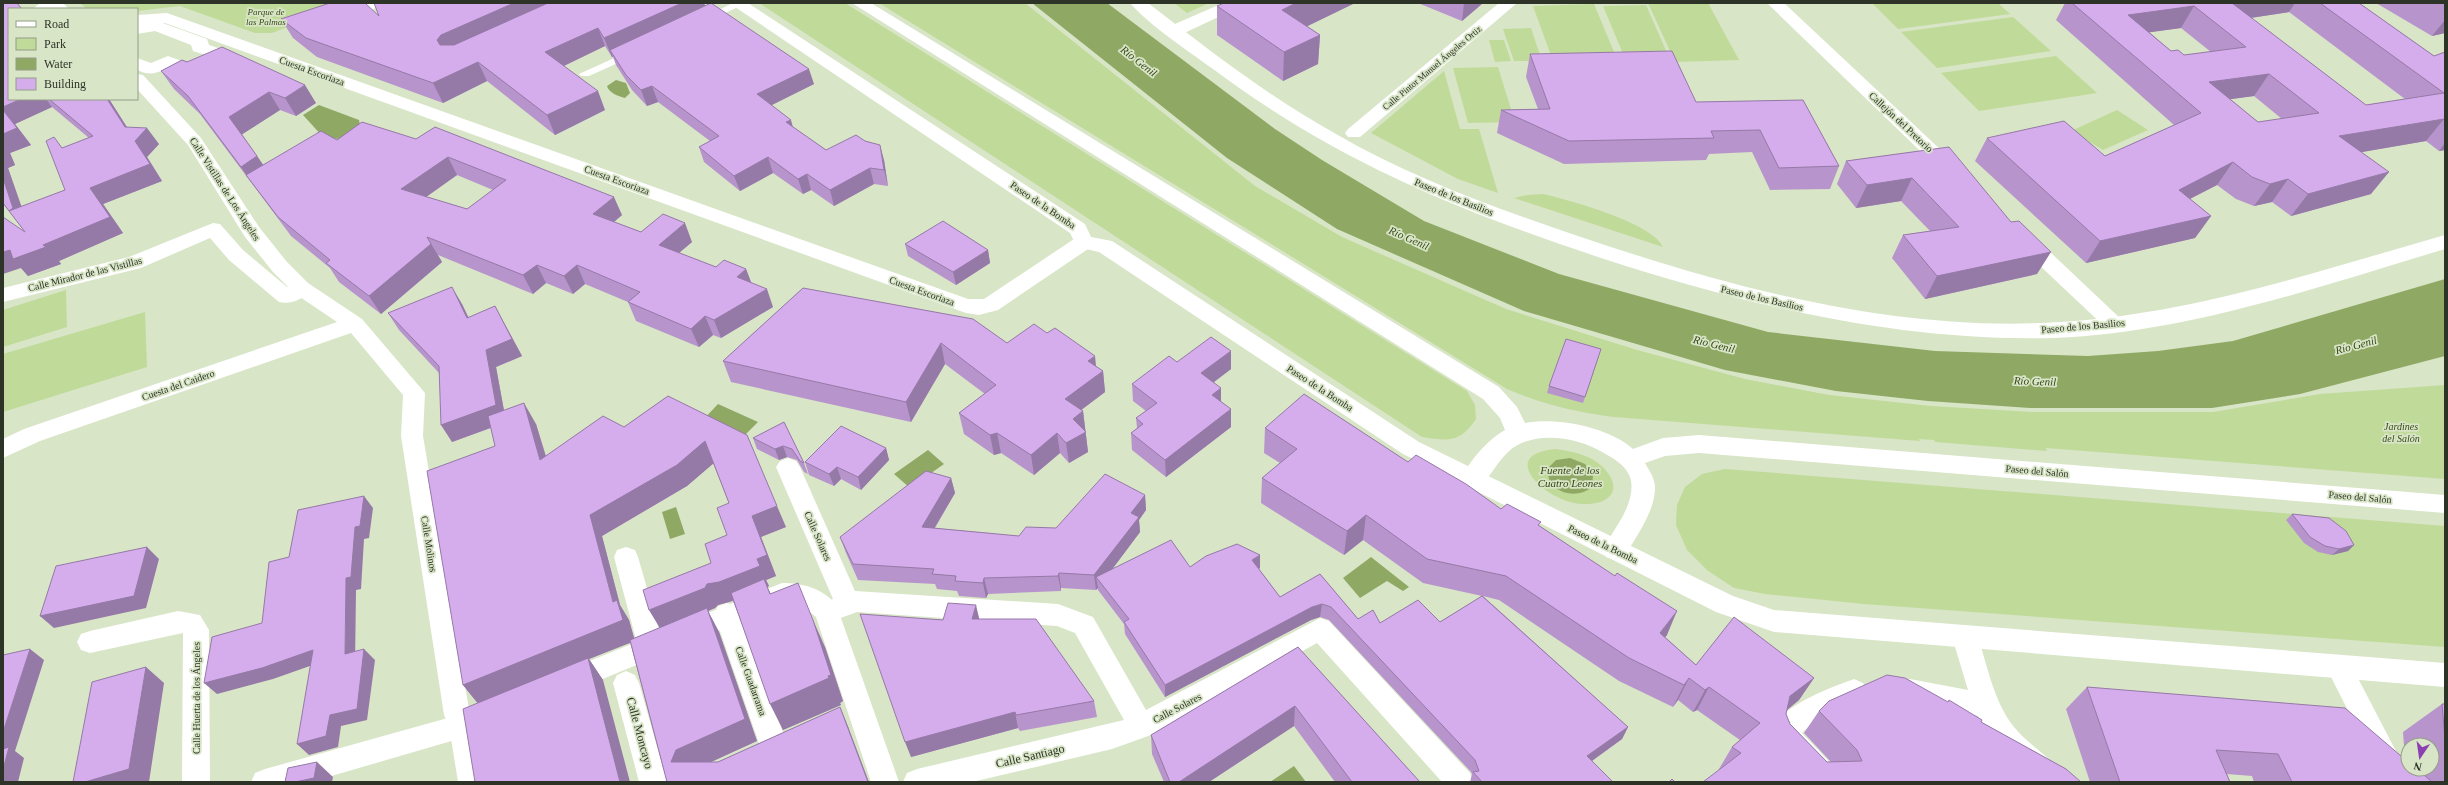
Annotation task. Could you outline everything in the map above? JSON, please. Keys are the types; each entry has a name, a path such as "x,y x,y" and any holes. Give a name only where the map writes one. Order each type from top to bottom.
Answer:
{"main road":[{"path":"43,8 53,3"},
{"path":"344,15 375,3"},
{"path":"860,3 1491,393 1509,413 1518,433"},
{"name":"Paseo de los Basilios","path":"1138,3 1226,72 1273,106 1333,141 1400,175 1556,236 1667,273 1725,290 1794,306 1919,326 1994,330 2056,330 2115,325 2172,316 2253,297 2445,242"},
{"path":"1174,31 1236,3"},
{"name":"Calle Pintor Manuel Ángeles Ortiz","path":"1354,133 1509,3"},
{"name":"Callejón del Pretorio","path":"1775,3 1964,182"},
{"name":"Paseo de la Bomba","path":"738,4 1078,229 1084,242 1105,246 1411,448 1725,604 1774,620 1965,637"},
{"name":"Cuesta Escoriaza","path":"138,20 167,18 966,306 978,308 991,305 1084,242"},
{"path":"138,29 157,26 201,43 199,47 230,58 198,73 168,61 151,70 138,64"},
{"name":"Calle Vistillas de Los Ángeles","path":"138,80 195,142 252,232 280,267 301,288 356,324"},
{"path":"2010,226 2115,325"},
{"name":"Calle Mirador de las Vistillas","path":"3,295 74,276 134,263 213,229 236,255 286,297 301,288"},
{"name":"Cuesta del Caidero","path":"3,449 32,435 356,324"},
{"name":"Calle Molinos","path":"356,324 414,393 412,436 457,715 473,721 472,782"},
{"path":"1472,479 1501,444 1518,433 1538,428 1563,430 1612,446 1631,459 1643,478 1641,499 1635,516 1615,550"},
{"name":"Paseo del Salón","path":"1631,459 1663,447 1700,444 2445,504"},
{"name":"Calle Solares","path":"788,467 837,608 857,601 1058,615 1084,625 1141,726 1320,629 1460,782"},
{"path":"626,557 651,647"},
{"path":"550,689 727,614 782,593 799,593 811,596 837,608 848,715 885,782"},
{"name":"Calle Guadarrama","path":"727,614 775,749"},
{"name":"Calle Huerta de los Ángeles","path":"90,642 178,622 191,623 196,630 196,782"},
{"path":"2053,782 2017,750 1998,727 1988,706 1965,637 2445,675"},
{"path":"2339,667 2393,774"},
{"name":"Calle Moncayo","path":"626,683 653,782"},
{"path":"1830,782 1787,736 1787,729 1804,713 1884,686 1988,706"},
{"path":"265,782 441,733 473,721"},
{"name":"Calle Santiago","path":"917,782 1112,737 1141,726"}],"lane":[{"path":"696,24 738,4"},
{"path":"585,74 640,49"}],"green space":[{"name":"Parque de las Palmas","path":"80,3 322,3 332,10 272,33 255,33 180,6 138,11 138,8 86,8"},
{"path":"759,3 845,3 1467,391 1475,405 1476,419 1464,432 1453,438 1439,439 1422,437"},
{"name":"Jardines del Salón","path":"879,3 1025,3 1255,186 1342,237 1506,309 1637,350 1745,379 1829,395 1931,406 2033,412 2213,412 2320,394 2445,385 2445,479 2046,448 2047,451 1935,442 1934,440 1919,439 1920,441 1614,417 1572,410 1547,403 1507,389"},
{"path":"1174,3 1209,3 1187,13"},
{"path":"1648,3 1708,3 1739,60 1675,62"},
{"path":"1872,3 1998,3 2010,14 1898,29"},
{"path":"1594,4 1617,59 1553,61 1533,6"},
{"path":"1646,5 1668,55 1624,56 1603,6"},
{"path":"2013,17 2051,51 1937,68 1901,32"},
{"path":"1531,28 1542,61 1514,61 1503,29"},
{"path":"1489,40 1504,40 1511,61 1495,62"},
{"path":"2056,56 2097,93 1979,111 1941,73"},
{"path":"1498,67 1515,122 1468,123 1453,68"},
{"path":"1444,71 1460,129 1479,129 1498,193 1458,179 1371,133"},
{"path":"2117,110 2148,130 2103,150 2071,131"},
{"path":"1543,194 1590,207 1627,221 1644,229 1656,238 1663,247 1514,198"},
{"path":"66,290 67,327 3,347 3,310"},
{"path":"145,312 147,367 3,412 3,354"},
{"path":"1556,449 1583,455 1602,466 1609,474 1613,482 1613,489 1610,496 1604,500 1594,503 1581,504 1567,501 1542,487 1532,478 1528,468 1529,459 1538,453"},
{"path":"1725,469 2445,526 2445,647 1864,604 1765,594 1734,588 1707,570 1687,550 1676,525 1677,505 1685,487 1702,474"}],"water":[{"name":"Río Genil","path":"1032,3 1107,3 1275,129 1322,160 1424,221 1559,274 1768,332 1935,351 2088,356 2158,351 2233,341 2445,279 2445,356 2300,394 2212,408 2030,408 1928,401 1836,391 1725,370 1524,311 1337,229 1227,158"},
{"path":"616,80 626,83 630,93 625,98 614,94 607,86"},
{"path":"319,105 359,120 360,125 340,139 324,138 303,115"},
{"path":"718,404 758,422 742,438 702,421"},
{"path":"928,450 944,464 910,488 894,474"},
{"name":"Fuente de los Cuatro Leones","path":"1570,458 1585,464 1593,475 1592,487 1578,493 1570,493 1563,492 1551,483 1548,476 1548,468 1556,460"},
{"path":"676,507 685,534 670,539 662,512"},
{"path":"1371,557 1409,587 1403,591 1387,581 1360,598 1343,578"},
{"path":"1294,766 1306,782 1270,782"}],"building":[{"path":"3,3 17,3 21,8 8,8 8,100 19,100 3,107"},
{"path":"330,3 365,3 379,16 374,3 514,3 441,35 437,40 440,45 454,45 548,3 682,3 604,38 598,28 545,52 598,91 547,115 478,62 433,83 306,38 281,19"},
{"path":"711,3 809,69 757,94 791,120 786,122 826,150 856,135 865,141 880,145 884,170 870,168 830,190 807,174 798,179 768,157 734,176 699,147 719,136 652,86 641,90 626,75 610,50"},
{"path":"1224,3 1296,3 1282,10 1320,35 1284,52 1217,6"},
{"path":"2072,3 2232,3 2366,105 2444,93 2320,3 2359,3 2434,56 2445,52 2445,120 2339,136 2389,172 2308,194 2288,179 2270,184 2252,177 2233,162 2179,190 2211,216 2100,241 1987,138 2064,121 2105,156 2201,113","holes":["2194,6 2246,47 2184,55 2178,50 2171,51 2128,15","2269,74 2319,113 2258,122 2209,82"]},
{"path":"222,47 305,85 285,98 269,92 229,117 257,156 241,167 188,96 161,71 182,60 187,62"},
{"path":"1672,51 1696,102 1803,100 1839,166 1779,168 1760,130 1711,131 1714,138 1569,141 1501,110 1550,109 1530,54"},
{"path":"50,100 108,100 125,127 147,128 135,141 150,164 90,188 110,217 43,245 46,247 13,259 10,250 3,252 3,217 25,232 9,211 65,190 46,141 54,137 62,148 93,136"},
{"path":"3,110 17,128 3,134"},
{"path":"362,122 416,139 435,127 614,197 593,214 641,232 663,214 685,223 659,245 716,267 724,260 746,269 737,277 767,289 714,320 705,316 691,329 628,302 640,292 577,265 564,276 537,265 523,275 427,237 431,244 369,296 326,263 330,260 278,217 246,175 321,131 337,140","holes":["448,157 506,180 467,209 401,189"]},
{"path":"1949,147 2011,222 2019,221 2051,252 1937,276 1903,235 1959,227 1912,178 1867,185 1846,161"},
{"path":"3,178 13,208 9,211 3,203"},
{"path":"943,221 988,250 953,272 905,244"},
{"path":"452,287 467,318 495,306 512,339 486,350 496,405 441,425 439,366 388,313"},
{"path":"803,288 973,319 1007,343 1034,324 1047,333 1055,328 1095,356 1088,361 1103,371 1065,399 1083,411 1073,419 1086,432 1066,443 1057,433 1031,455 997,433 990,435 959,413 996,385 941,343 906,402 723,361"},
{"path":"1211,337 1231,351 1201,373 1221,388 1212,395 1231,409 1165,460 1131,433 1143,424 1136,418 1157,403 1132,384 1169,356 1177,362"},
{"path":"1566,339 1601,349 1585,397 1549,386"},
{"path":"1304,394 1408,462 1416,455 1466,484 1501,509 1507,504 1541,522 1538,525 1615,576 1617,573 1677,611 1660,633 1696,665 1734,617 1814,678 1790,696 1786,714 1790,724 1827,762 1862,761 1857,750 1819,711 1829,701 1887,675 1905,678 1948,702 1949,700 1982,720 1981,722 2066,769 2081,782 1703,782 1741,753 1732,747 1760,723 1709,687 1705,690 1689,678 1684,685 1629,658 1506,576 1427,559 1366,515 1347,531 1262,478 1297,449 1265,428"},
{"path":"668,396 747,435 777,506 752,516 767,555 757,559 760,566 719,582 707,584 705,588 649,610 643,590 711,563 705,544 727,535 717,508 729,503 705,441 677,465 590,515 613,602 617,600 623,620 463,685 427,471 495,446 488,416 524,403 540,460 603,416 624,427"},
{"path":"784,422 804,463 800,461 792,449 783,446 775,449 753,438"},
{"path":"841,426 886,448 858,477 837,467 829,474 805,462"},
{"path":"926,471 951,478 922,527 1019,536 1026,527 1056,528 1105,474 1145,495 1131,513 1139,517 1094,575 1059,573 1058,576 984,578 983,583 955,581 956,576 932,574 934,569 853,564 840,537"},
{"path":"364,496 360,526 355,527 351,577 346,578 345,654 364,649 357,709 330,715 326,736 297,744 313,650 262,668 204,683 212,637 262,623 269,562 289,557 298,510"},
{"path":"2292,514 2329,518 2346,531 2354,545 2339,549 2325,546 2310,537"},
{"path":"1171,540 1190,567 1206,556 1237,544 1260,555 1252,560 1280,597 1320,574 1358,619 1373,610 1380,623 1418,600 1440,622 1482,596 1628,727 1587,756 1613,782 1482,782 1473,772 1479,771 1475,760 1331,607 1322,604 1312,607 1165,685 1124,622 1129,619 1096,577"},
{"path":"147,547 134,596 40,616 56,566"},
{"path":"764,579 770,594 798,583 813,620 831,675 828,676 829,678 770,704 731,593"},
{"path":"948,603 976,605 972,619 1036,619 1094,701 1016,715 1015,712 905,742 860,614 943,620"},
{"path":"707,608 745,719 676,750 671,762 718,762 840,707 868,782 667,782 630,640"},
{"path":"1298,647 1420,782 1352,782 1295,706 1179,782 1170,782 1151,735"},
{"path":"30,649 3,732 3,655"},
{"path":"588,658 620,782 475,782 463,709"},
{"path":"146,667 129,769 85,782 73,782 92,682"},
{"path":"2087,687 2345,708 2400,755 2400,777 2426,777 2432,782 2292,782 2278,754 2216,750 2230,782 2120,782"},
{"path":"2442,704 2445,704 2445,739"},
{"path":"9,747 3,770 3,749"},
{"path":"317,762 314,778 295,782 285,782 288,768"}]}
